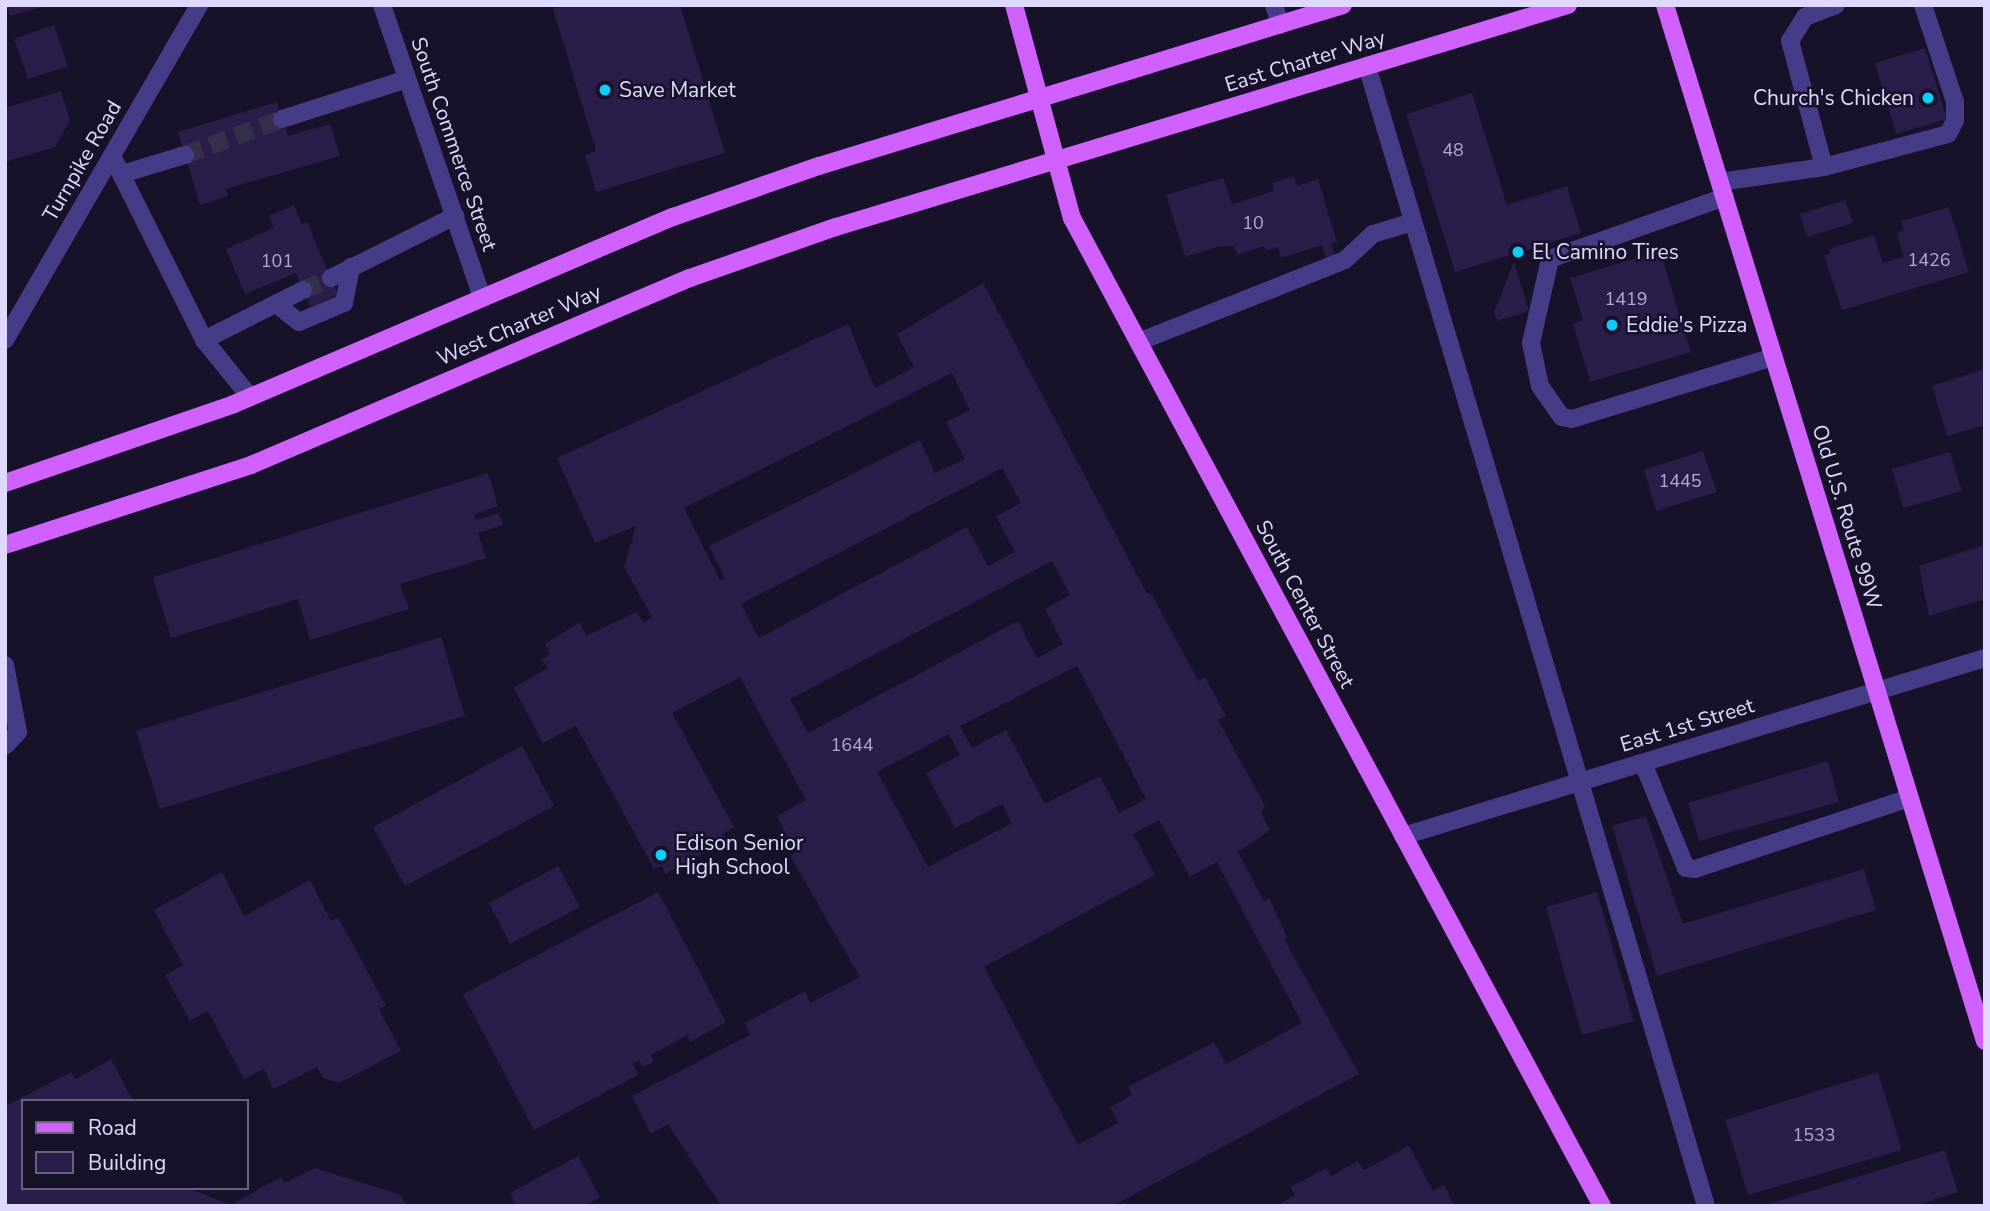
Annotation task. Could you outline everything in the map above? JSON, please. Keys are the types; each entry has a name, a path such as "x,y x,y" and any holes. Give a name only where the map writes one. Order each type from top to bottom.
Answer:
{"main road":[{"name":"South Center Street","path":"1014,5 1072,218 1602,1206"},
{"name":"East Charter Way","path":"1041,100 1343,5"},
{"name":"East Charter Way","path":"1056,161 1567,5"},
{"name":"Old U.S. Route 99W","path":"1665,5 1984,1036"},
{"name":"West Charter Way","path":"5,483 250,397 673,217 795,174 1041,100"},
{"name":"West Charter Way","path":"5,545 251,465 690,278 836,227 1056,161"}],"street":[{"name":"Turnpike Road","path":"5,340 199,5"},
{"name":"South Commerce Street","path":"382,5 482,297"},
{"path":"1274,5 1280,25"},
{"path":"1824,167 1790,41 1805,18 1836,5"},
{"path":"1774,357 1572,419 1562,417 1540,386 1531,342 1550,259 1723,190 1948,134 1955,121 1955,102 1923,5"},
{"path":"1367,66 1706,1206"},
{"path":"282,119 407,79"},
{"path":"122,174 185,155"},
{"path":"112,156 204,340 250,397"},
{"path":"331,278 454,216"},
{"path":"1138,342 1345,260 1373,234 1413,222"},
{"path":"276,303 299,322 344,303 351,267"},
{"path":"204,340 303,290"},
{"name":"East 1st Street","path":"1404,836 1985,658"},
{"path":"5,665 18,732 5,746"},
{"path":"1643,763 1686,868 1695,869 1910,798"}],"building":[{"path":"6,5 45,5 45,6 10,16"},
{"path":"564,5 680,5 725,153 596,192 585,155 596,151 553,9"},
{"path":"54,25 68,66 28,79 14,39"},
{"path":"1925,48 1947,119 1896,134 1875,63"},
{"path":"61,91 70,120 55,147 5,162 5,108"},
{"path":"1472,93 1507,205 1567,186 1581,233 1455,272 1406,114"},
{"path":"277,102 288,136 330,124 340,156 226,189 228,196 200,205 178,132"},
{"path":"1294,176 1297,186 1318,179 1337,242 1331,243 1335,255 1326,258 1322,245 1281,258 1278,247 1266,251 1264,246 1237,255 1234,246 1221,246 1185,257 1166,195 1223,178 1232,204 1274,191 1272,183"},
{"path":"1845,200 1853,223 1807,237 1800,214"},
{"path":"294,205 302,224 307,222 338,295 310,307 296,273 245,294 226,249 274,228 269,216"},
{"path":"1949,207 1969,272 1842,310 1824,255 1831,253 1829,249 1874,235 1883,263 1904,257 1897,233 1904,231 1901,221"},
{"path":"1660,251 1691,352 1590,382 1573,324 1583,320 1570,278"},
{"path":"1514,262 1529,311 1497,321 1494,312"},
{"path":"983,283 1146,592 1152,595 1198,681 1205,677 1226,716 1218,720 1265,806 1261,813 1270,830 1238,852 1264,902 1269,898 1287,937 1284,939 1359,1074 1112,1206 721,1206 668,1124 651,1134 632,1096 750,1035 745,1023 805,991 810,1003 860,977 790,855 795,853 777,816 806,800 740,677 672,713 734,827 723,834 726,841 665,874 662,866 654,869 576,726 543,743 514,688 548,668 541,660 550,654 545,644 580,622 586,636 636,612 644,623 652,617 624,567 636,526 595,543 557,458 848,324 875,388 914,367 897,334","holes":["952,373 970,410 946,422 965,459 935,473 920,440 709,546 725,578 720,580 684,508","1002,468 1021,503 996,516 1015,552 988,566 967,527 759,638 741,604","1052,561 1070,595 1045,609 1063,644 1037,658 1018,621 808,733 790,699","1077,666 1146,799 1119,813 1100,776 1045,804 1006,730 972,748 960,726","949,734 960,755 926,773 955,828 1002,804 1012,823 928,867 877,772","1159,820 1190,877 1217,862 1302,1023 1226,1064 1214,1042 1128,1087 1132,1095 1110,1107 1118,1123 1078,1145 984,967 1155,875 1133,834"]},
{"path":"1985,369 1985,425 1947,436 1932,386"},
{"path":"1703,451 1717,492 1656,511 1644,470"},
{"path":"1950,452 1962,491 1903,508 1892,469"},
{"path":"488,473 498,506 474,514 476,520 499,513 503,525 478,533 486,558 400,584 409,609 310,640 298,599 171,638 153,577"},
{"path":"1985,545 1985,599 1929,616 1919,566"},
{"path":"441,637 465,716 160,809 136,731"},
{"path":"522,746 554,806 405,886 373,827"},
{"path":"1828,761 1839,802 1699,841 1688,803"},
{"path":"1646,816 1683,924 1864,869 1876,910 1657,976 1612,826"},
{"path":"558,866 580,907 510,944 489,903"},
{"path":"222,872 244,916 310,880 331,921 338,917 386,1006 379,1009 401,1051 339,1083 323,1078 317,1067 273,1089 264,1069 244,1079 208,1011 190,1021 165,975 183,965 154,910"},
{"path":"658,892 726,1022 690,1042 687,1035 651,1055 654,1062 643,1067 639,1060 633,1064 638,1075 534,1130 463,994"},
{"path":"1597,892 1634,1021 1582,1035 1546,907"},
{"path":"111,1059 132,1099 21,1099 21,1190 193,1190 231,1205 281,1177 284,1183 315,1168 401,1195 407,1206 5,1206 5,1106 71,1072 76,1079"},
{"path":"1878,1072 1902,1150 1748,1195 1725,1120"},
{"path":"1409,1146 1433,1191 1444,1185 1455,1206 1276,1206 1295,1195 1290,1187 1327,1168 1331,1176 1358,1161 1364,1170"},
{"path":"1945,1150 1958,1192 1913,1206 1762,1206"},
{"path":"578,1156 600,1197 584,1206 516,1206 510,1193"}],"tunnel":[{"path":"185,155 282,119"},
{"path":"303,290 331,278"}],"place":[{"name":"Save Market","path":"605,90"},
{"name":"Church's Chicken","path":"1928,98"},
{"name":"El Camino Tires","path":"1518,252"},
{"name":"Eddie's Pizza","path":"1612,325"},
{"name":"Edison Senior High School","path":"661,855"}]}
